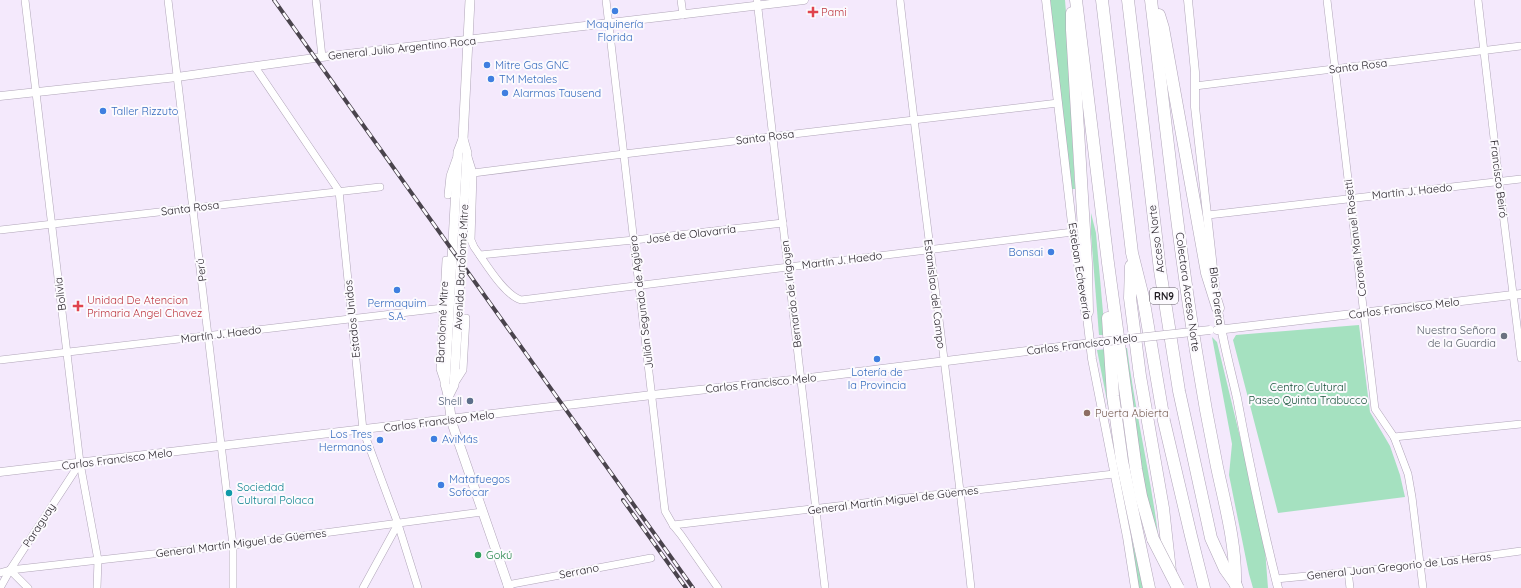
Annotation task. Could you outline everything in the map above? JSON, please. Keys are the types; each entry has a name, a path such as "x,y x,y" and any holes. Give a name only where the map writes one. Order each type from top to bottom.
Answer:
{"highway":[{"path":"1072,0 1072,30 1086,263 1087,312"},
{"path":"1076,0 1108,263 1136,469 1141,496 1153,539 1178,588"},
{"name":"Acceso Norte","path":"1102,0 1132,253 1143,297 1154,370 1167,435 1204,588"},
{"name":"Acceso Norte","path":"1128,0 1160,270 1179,391 1211,538 1225,569 1236,585"},
{"name":"Colectora Acceso Norte","path":"1151,0 1180,244 1196,351 1217,466 1232,534 1236,564 1236,585"},
{"path":"1155,0 1163,28 1207,273 1218,308"},
{"path":"1132,253 1130,298 1140,376 1163,508 1172,588"},
{"path":"1108,263 1108,318 1114,403 1122,461 1149,588"}],"main road":[{"name":"Avenida Bartolomé Mitre","path":"470,0 449,395 451,419 508,586"}],"street":[{"name":"Bolivia","path":"24,0 80,463 98,560 97,588"},
{"name":"Perú","path":"168,0 233,545 233,588"},
{"path":"316,0 322,57"},
{"name":"Julián Segundo de Agüero","path":"606,0 666,511 672,525 681,535 718,588"},
{"path":"681,0 683,15"},
{"name":"General Julio Argentino Roca","path":"0,96 177,77 322,57 683,15 757,3 804,0"},
{"name":"Estanislao del Campo","path":"900,0 913,120 971,588"},
{"name":"Esteban Echeverría","path":"1046,0 1073,232 1087,312 1092,359 1135,588"},
{"name":"Blas Parera","path":"1188,0 1196,72 1195,107 1221,330 1230,364 1260,512 1278,588"},
{"name":"Coronel Manuel Rosetti","path":"1327,0 1375,408 1394,437 1408,474 1423,588"},
{"name":"Francisco Beiró","path":"1478,0 1499,182 1518,294 1521,358"},
{"name":"Bernardo de Irigoyen","path":"757,3 825,588"},
{"name":"Santa Rosa","path":"1195,86 1521,46"},
{"name":"Estados Unidos","path":"255,67 339,191 363,430 398,524 418,588"},
{"name":"Santa Rosa","path":"473,173 1058,103"},
{"path":"463,152 473,173 470,234 473,245 480,255"},
{"path":"448,196 450,176 463,152"},
{"name":"Martín J. Haedo","path":"1208,216 1521,179"},
{"name":"Santa Rosa","path":"0,230 380,187"},
{"name":"José de Olavarría","path":"480,255 634,240 783,223"},
{"name":"Martín J. Haedo","path":"480,255 507,292 515,298 527,300 1073,232"},
{"name":"Bartolomé Mitre","path":"446,260 440,369 450,384"},
{"name":"Carlos Francisco Melo","path":"0,472 363,430 652,394 801,379 1090,343 1221,330 1518,294"},
{"name":"Martín J. Haedo","path":"0,360 443,308"},
{"path":"450,384 463,370 466,318"},
{"path":"1394,437 1521,424"},
{"name":"Paraguay","path":"0,588 10,570 80,463"},
{"name":"General Martín Miguel de Güemes","path":"672,525 1114,474"},
{"name":"General Martín Miguel de Güemes","path":"0,573 10,570 233,545 482,512"},
{"path":"363,588 398,524"},
{"name":"General Juan Gregorio de Las Heras","path":"1276,579 1420,564 1521,551"},
{"name":"Serrano","path":"508,586 651,558"},
{"path":"10,570 28,588"},
{"path":"1348,572 1350,588"}],"green space":[{"path":"1050,0 1065,0 1075,189 1071,189"},
{"path":"1091,213 1096,233 1105,335 1099,335 1091,234"},
{"name":"Centro Cultural Paseo Quinta Trabucco","path":"1359,325 1370,412 1390,446 1400,475 1405,497 1278,513 1233,340 1236,335"},
{"path":"1212,337 1217,342 1264,536 1268,588 1253,588 1249,574 1229,475 1232,444"},
{"path":"1125,348 1127,348 1158,534 1145,492"},
{"path":"1107,349 1111,421 1097,350"},
{"path":"1130,533 1144,588 1137,588"}],"railway":[{"path":"274,0 693,588"},
{"path":"623,500 686,588"}],"place":[{"name":"Maquinería Florida","path":"615,11"},
{"name":"Pami","path":"813,12"},
{"name":"Mitre Gas GNC","path":"487,65"},
{"name":"TM Metales","path":"491,79"},
{"name":"Alarmas Tausend","path":"505,93"},
{"name":"Taller Rizzuto","path":"103,111"},
{"name":"Bonsai","path":"1051,252"},
{"name":"Permaquim S.A.","path":"397,290"},
{"name":"Unidad De Atencion Primaria Angel Chavez","path":"78,306"},
{"name":"Nuestra Señora de la Guardia","path":"1504,336"},
{"name":"Lotería de la Provincia","path":"877,359"},
{"name":"Shell","path":"470,401"},
{"name":"Puerta Abierta","path":"1087,413"},
{"name":"AviMás","path":"434,439"},
{"name":"Los Tres Hermanos","path":"380,440"},
{"name":"Matafuegos Sofocar","path":"441,485"},
{"name":"Sociedad Cultural Polaca","path":"229,493"},
{"name":"Gokú","path":"478,555"}]}
